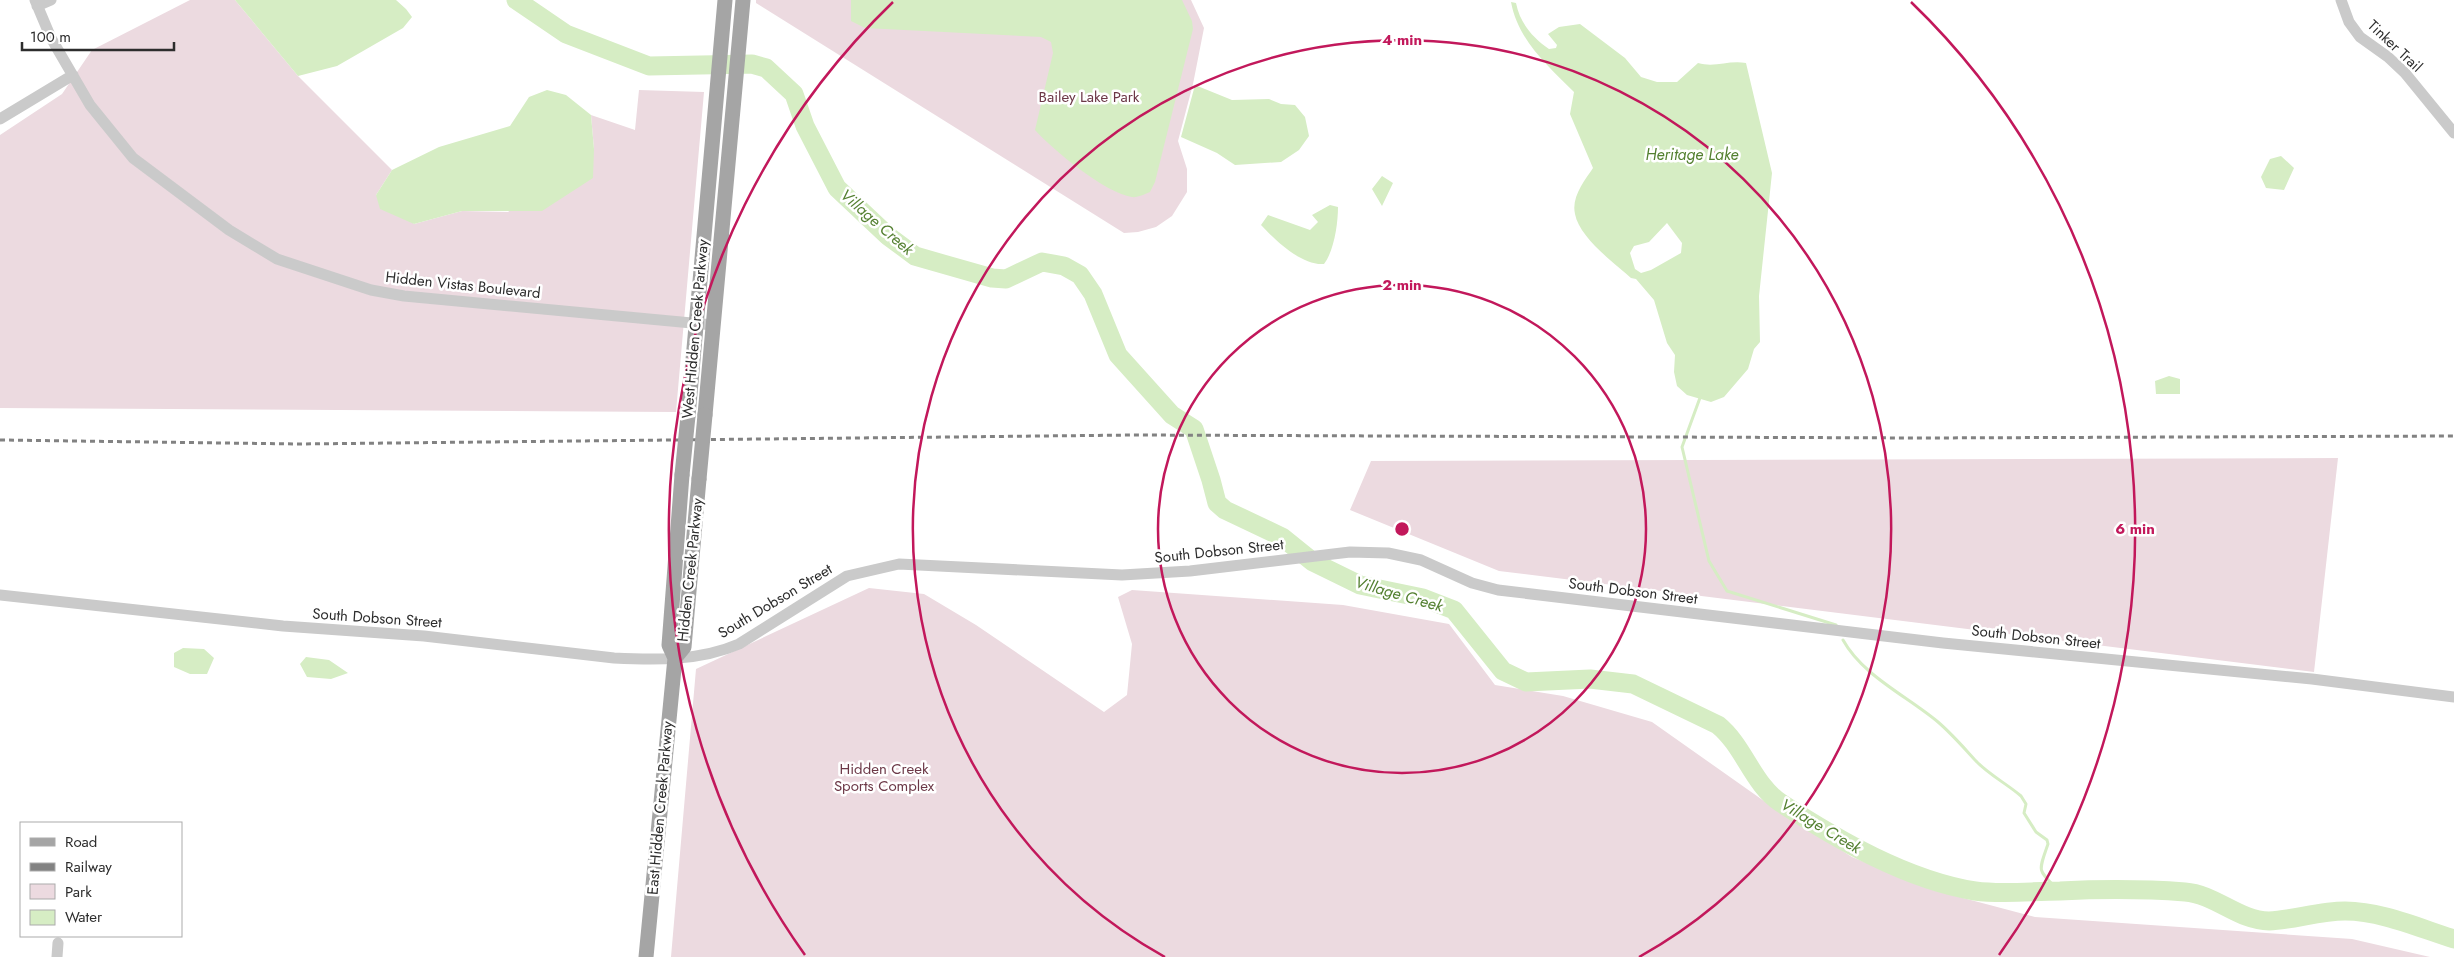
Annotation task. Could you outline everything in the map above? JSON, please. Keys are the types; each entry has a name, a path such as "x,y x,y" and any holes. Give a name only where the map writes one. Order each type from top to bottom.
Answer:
{"main road":[{"name":"West Hidden Creek Parkway","path":"674,658 669,645 682,475 726,0"},
{"name":"West Hidden Creek Parkway","path":"699,480 743,0"},
{"name":"Hidden Creek Parkway","path":"674,658 684,647 699,480"},
{"name":"East Hidden Creek Parkway","path":"646,957 674,658"}],"street":[{"path":"36,3 51,0"},
{"name":"Tinker Trail","path":"2341,0 2349,22 2360,38 2388,57 2405,73 2454,133"},
{"name":"Hidden Vistas Boulevard","path":"36,3 52,38 90,105 133,158 228,230 277,259 371,290 404,296 713,325"},
{"path":"0,119 73,75"},
{"name":"South Dobson Street","path":"0,595 283,626 467,641 614,658 674,658 709,654 728,649 847,576 899,564 1122,575 1190,572 1350,552 1388,553 1421,560 1472,583 1498,590 1943,643 2312,679 2454,697"},
{"path":"57,957 58,943"}],"green space":[{"path":"190,0 235,0 298,76 392,170 376,195 414,224 462,211 508,212 594,149 591,115 635,130 639,90 704,92 676,412 0,408 0,135 62,94 92,50"},
{"name":"Bailey Lake Park","path":"756,0 1191,0 1204,28 1193,84 1178,141 1187,169 1187,192 1172,216 1156,227 1138,232 1124,233 756,3"},
{"path":"2338,458 2314,672 1499,571 1350,510 1371,461"},
{"name":"Hidden Creek Sports Complex","path":"869,588 924,594 976,625 1104,712 1127,695 1132,644 1118,597 1132,590 1343,605 1449,624 1495,685 1563,696 1652,722 1764,801 1852,857 1933,890 2035,917 2352,939 2430,957 671,957 696,669"}],"water":[{"path":"235,0 396,0 412,17 403,28 337,66 298,76"},
{"path":"851,0 1182,0 1192,21 1193,29 1155,182 1150,192 1132,197 1108,188 1066,159 1035,130 1053,53 1051,42 1041,37 865,28 851,21"},
{"name":"Heritage Lake","path":"1511,2 1516,3 1520,17 1528,29 1537,40 1549,49 1556,48 1557,45 1548,34 1559,27 1580,24 1625,58 1641,77 1657,82 1677,82 1698,63 1710,65 1733,62 1746,63 1772,173 1759,296 1760,342 1754,349 1748,369 1724,397 1711,402 1687,395 1677,386 1674,372 1675,355 1667,343 1654,300 1636,279 1631,278 1598,249 1583,232 1578,223 1574,208 1575,201 1583,183 1593,168 1570,114 1574,92 1535,51 1520,28","holes":["1667,223 1682,243 1681,253 1651,270 1641,273 1635,269 1630,253 1634,246 1649,242"]},
{"path":"1195,85 1232,100 1269,99 1281,104 1295,105 1305,117 1309,136 1299,150 1281,162 1235,165 1217,153 1181,137"},
{"path":"547,90 566,95 591,115 594,149 593,178 542,211 462,211 414,224 380,209 376,195 392,170 439,147 510,126 529,97"},
{"path":"2281,156 2294,168 2284,190 2266,188 2261,177 2270,159"},
{"path":"1382,176 1393,183 1382,206 1372,189"},
{"path":"1330,205 1338,207 1337,221 1333,245 1324,264 1316,264 1298,256 1281,244 1261,225 1268,215 1310,230 1318,222 1312,215"},
{"path":"2169,376 2180,379 2180,394 2156,394 2155,381"},
{"path":"183,648 204,649 214,658 207,674 190,674 174,667 174,653"},
{"path":"306,657 329,660 348,673 331,679 307,677 300,664"}],"waterway":[{"name":"Village Creek","path":"516,0 566,34 649,66 752,64 766,68 794,94 805,126 837,188 888,236 915,256 992,278 1006,279 1042,262 1064,266 1080,275 1093,294 1118,355 1172,415 1194,429 1217,503 1225,510 1282,537 1313,562 1360,585 1423,598 1454,610 1503,671 1526,682 1590,679 1633,684 1718,725 1735,744 1771,795 1826,831 1874,857 1924,878 1949,886 1975,891 2007,893 2154,890 2185,892 2207,897 2247,917 2258,920 2278,920 2335,911 2359,912 2386,917 2454,939"},
{"path":"1701,395 1682,447 1709,561 1727,591 1836,625"},
{"path":"1843,640 1852,653 1874,675 1926,712 1953,736 1981,766 2021,796 2026,804 2024,813 2036,832 2047,840 2048,844 2041,866 2043,874 2059,891"}],"railway":[{"path":"0,440 299,444 1134,435 1922,438 2454,436"}]}
